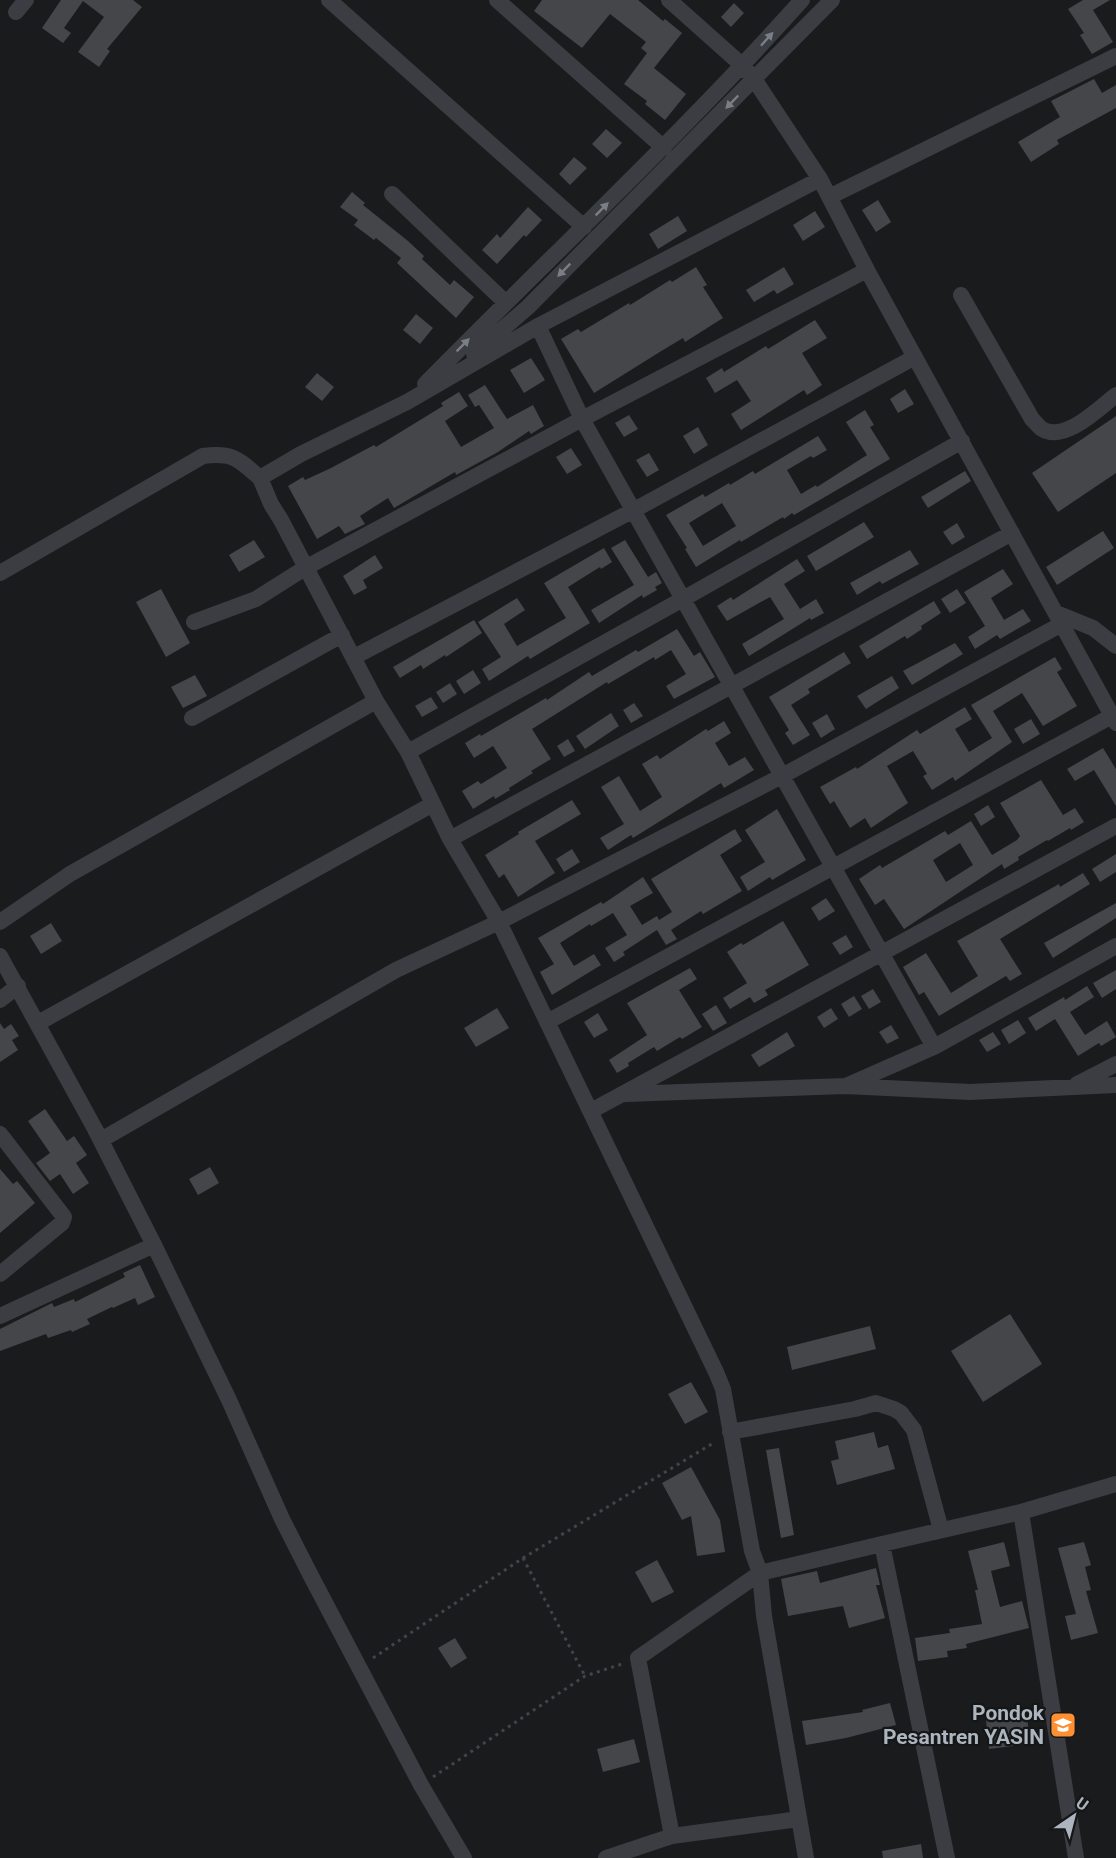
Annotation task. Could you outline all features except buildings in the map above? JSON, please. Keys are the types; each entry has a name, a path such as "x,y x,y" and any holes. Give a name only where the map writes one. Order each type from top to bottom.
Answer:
{"street":[{"path":"329,0 584,227"},
{"path":"497,0 664,147"},
{"path":"546,1022 1114,720 867,270 820,179 748,72 669,0"},
{"path":"448,377 528,307 748,72 802,0"},
{"path":"407,402 505,302 664,147 832,0"},
{"path":"829,196 1116,56"},
{"path":"260,478 301,454 407,402 538,327 820,179"},
{"path":"392,194 505,302"},
{"path":"194,622 256,599 305,568 582,419 867,270"},
{"path":"961,295 1032,419 1042,429 1054,433 1068,431 1116,394"},
{"path":"538,327 582,419 934,1047"},
{"path":"354,657 634,510 915,357"},
{"path":"408,752 962,441"},
{"path":"0,573 203,456 228,455 260,478 376,701 408,752 450,839 499,922 723,1389 752,1551 760,1573 764,1616 806,1858"},
{"path":"450,839 1012,533"},
{"path":"101,1140 396,970 499,922 782,776 1059,618 1093,628 1116,645"},
{"path":"192,718 342,635"},
{"path":"0,922 70,874 376,701"},
{"path":"38,1023 433,804"},
{"path":"591,1111 1116,826"},
{"path":"845,1086 934,1047 1116,946"},
{"path":"0,956 101,1140 154,1245 229,1400 287,1529 421,1785 464,1858"},
{"path":"0,1000 18,986"},
{"path":"1072,1087 1116,1064"},
{"path":"622,1094 845,1086 970,1092 1116,1085"},
{"path":"0,1134 64,1218 62,1223 0,1274"},
{"path":"0,1316 154,1245"},
{"path":"730,1432 876,1403 894,1408 915,1430 941,1530"},
{"path":"672,1836 638,1658 760,1573 1021,1512 1116,1484"},
{"path":"1021,1512 1076,1858"},
{"path":"882,1544 947,1858"},
{"path":"606,1858 672,1836 799,1819"}],"path":[{"path":"359,1667 523,1558 730,1432"},
{"path":"523,1558 585,1676"},
{"path":"421,1785 585,1676 638,1658"}],"place":[{"name":"Pondok Pesantren YASIN","path":"1063,1725"}]}
